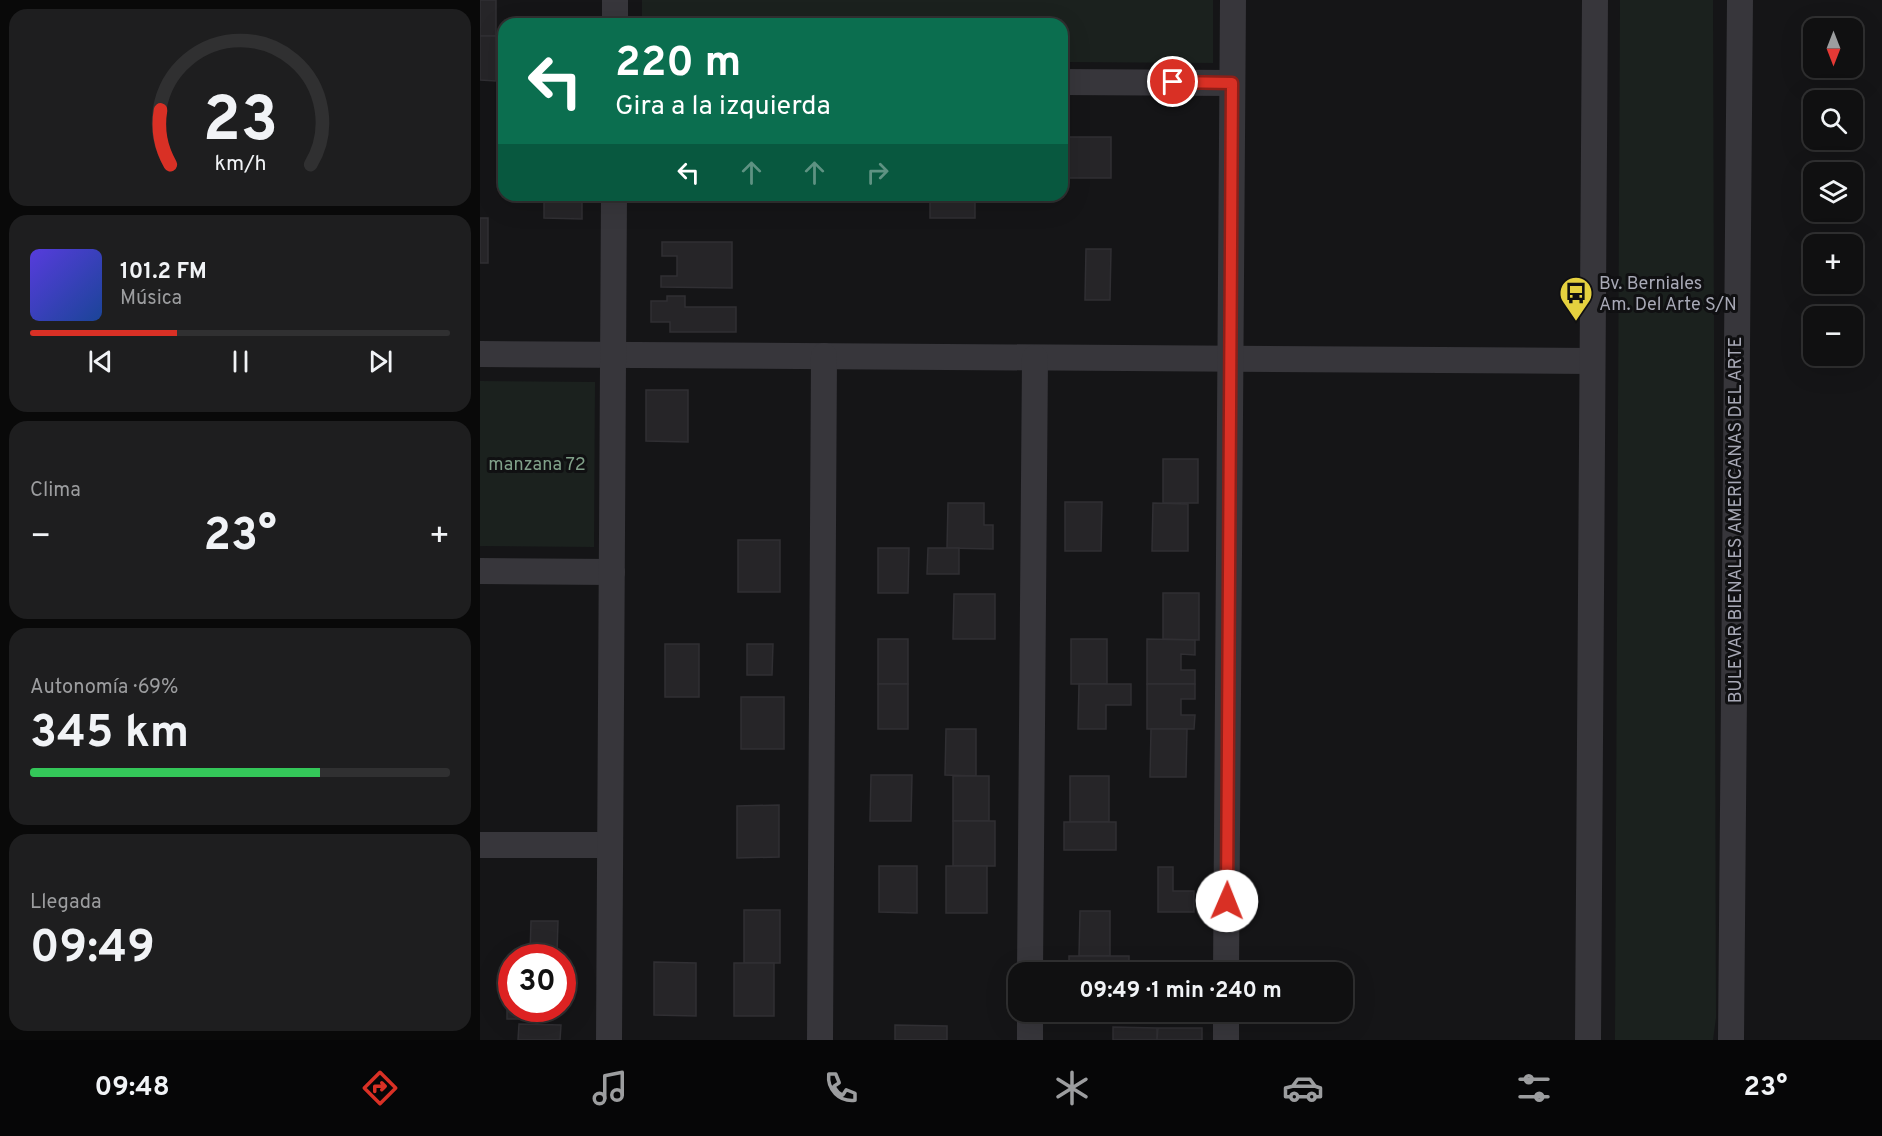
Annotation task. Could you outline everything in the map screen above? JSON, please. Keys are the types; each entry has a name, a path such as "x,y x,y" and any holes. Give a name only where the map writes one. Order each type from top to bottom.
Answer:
{"street":[{"path":"615,0 615,18"},
{"path":"1226,962 1233,0"},
{"path":"1588,1040 1595,0"},
{"name":"BULEVAR BIENALES AMERICANAS DEL ARTE","path":"1731,1040 1740,0"},
{"path":"1068,82 1232,83"},
{"path":"609,1040 614,201"},
{"path":"480,354 1592,362"},
{"path":"820,1040 824,356"},
{"path":"1030,962 1035,358"},
{"path":"480,571 612,572"},
{"path":"480,845 610,845"},
{"path":"1030,1022 1030,1040"},
{"path":"1226,1022 1226,1040"}],"green space":[{"path":"642,0 1213,0 1213,63 1068,62 1068,18 642,18"},
{"path":"1620,0 1713,0 1716,1018 1713,1040 1615,1040"},
{"name":"manzana 72","path":"480,381 595,382 594,547 480,546"}],"building":[{"path":"480,0 496,0 496,36 480,36"},
{"path":"480,36 496,36 496,81 480,80"},
{"path":"1068,137 1111,137 1111,178 1068,178"},
{"path":"544,201 582,201 582,219 544,218"},
{"path":"930,202 975,202 975,218 930,218"},
{"path":"480,218 488,218 488,263 480,263"},
{"path":"662,242 732,242 732,288 661,287 661,276 677,276 677,256 662,256"},
{"path":"1086,249 1111,249 1110,300 1085,300"},
{"path":"667,296 685,296 685,307 736,307 736,332 670,332 670,322 651,322 651,301 667,301"},
{"path":"646,390 688,390 688,442 646,441"},
{"path":"1163,459 1198,459 1198,503 1163,503"},
{"path":"1065,502 1102,502 1101,551 1065,551"},
{"path":"948,503 984,503 984,525 993,525 993,549 947,548"},
{"path":"1153,503 1188,504 1188,551 1152,551"},
{"path":"738,540 780,540 780,592 738,592"},
{"path":"878,548 909,548 908,593 878,593"},
{"path":"928,548 959,548 959,574 927,574"},
{"path":"1163,593 1199,593 1199,640 1163,639"},
{"path":"954,594 995,594 995,639 953,639"},
{"path":"878,639 908,639 908,684 878,684"},
{"path":"1071,639 1107,639 1107,684 1071,684"},
{"path":"1147,639 1195,640 1195,655 1181,654 1181,670 1195,670 1195,684 1147,684"},
{"path":"665,644 699,644 699,697 665,697"},
{"path":"747,644 773,644 772,675 747,675"},
{"path":"878,684 908,684 908,729 878,729"},
{"path":"1079,684 1131,684 1131,705 1106,705 1106,729 1078,729"},
{"path":"1147,684 1195,684 1195,699 1181,699 1181,715 1195,715 1194,729 1147,729"},
{"path":"741,697 784,697 784,749 741,749"},
{"path":"946,729 976,729 976,776 945,775"},
{"path":"1151,729 1187,729 1186,777 1150,777"},
{"path":"871,775 912,775 911,821 870,821"},
{"path":"953,776 989,776 989,821 953,821"},
{"path":"1070,776 1109,776 1109,822 1070,822"},
{"path":"779,805 779,857 737,858 737,806"},
{"path":"953,821 995,821 995,866 953,866"},
{"path":"1064,822 1116,822 1116,850 1064,850"},
{"path":"879,866 917,866 917,913 879,912"},
{"path":"946,866 987,866 987,913 946,913"},
{"path":"1158,867 1173,867 1173,891 1194,891 1194,912 1158,912"},
{"path":"744,910 780,910 780,963 744,963"},
{"path":"1080,911 1110,911 1110,956 1079,956"},
{"path":"531,921 558,921 557,944 530,944"},
{"path":"1069,956 1129,956 1129,962 1069,962"},
{"path":"654,962 696,963 696,1016 654,1015"},
{"path":"734,963 774,963 774,1016 734,1016"},
{"path":"519,1024 561,1025 560,1040 518,1040"},
{"path":"895,1025 947,1026 947,1040 895,1040"},
{"path":"1113,1027 1157,1028 1157,1040 1113,1040"},
{"path":"1158,1028 1202,1028 1202,1040 1157,1040"}],"place":[{"name":"Bv. Berniales Am. Del Arte S/N","path":"1576,322"}],"route":[{"path":"1173,82 1232,83 1227,901"}]}
